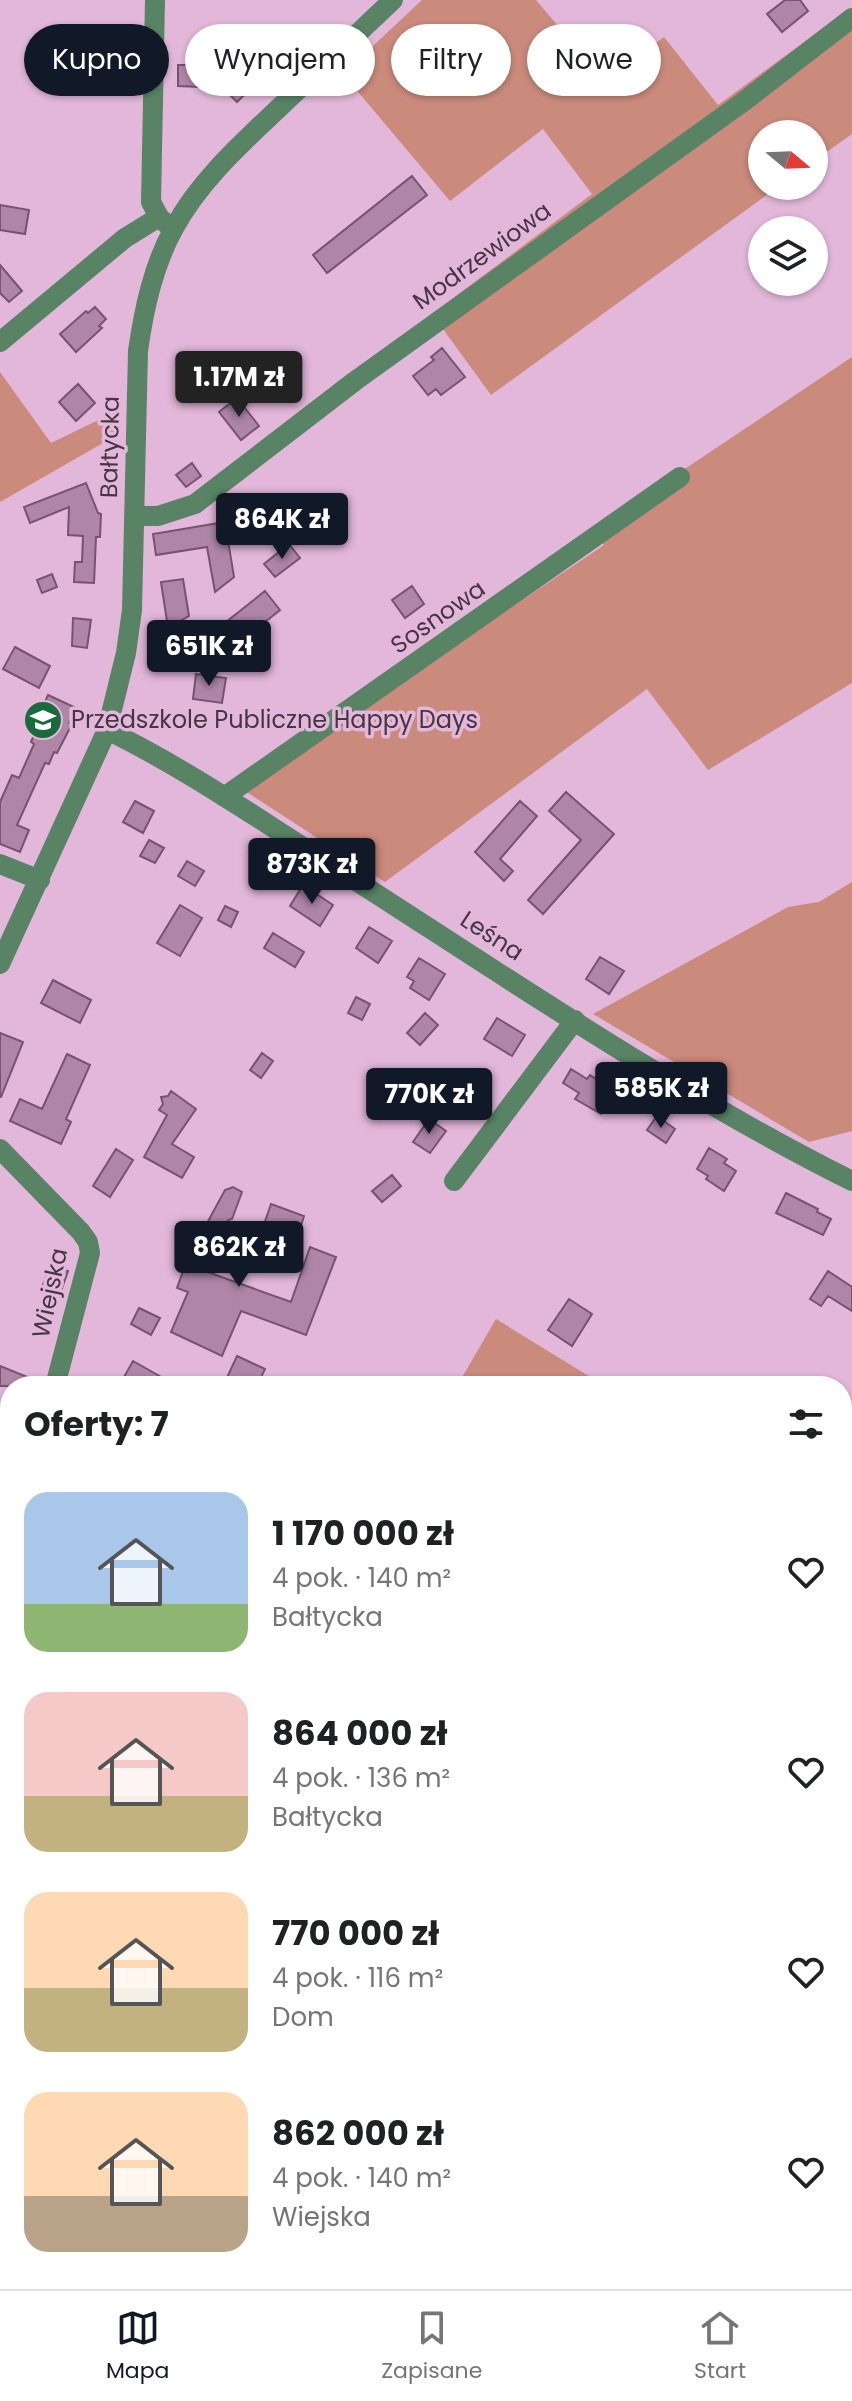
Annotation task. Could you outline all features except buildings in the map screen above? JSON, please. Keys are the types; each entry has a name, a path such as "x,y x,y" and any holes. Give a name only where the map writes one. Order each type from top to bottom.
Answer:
{"street":[{"path":"0,342 125,238 166,223 151,202 155,0"},
{"name":"Bałtycka","path":"0,964 107,730 126,653 135,516 138,351 166,223 188,206 237,148 393,0"},
{"name":"Modrzewiowa","path":"135,516 158,516 195,504 355,381 743,102 852,18"},
{"name":"Sosnowa","path":"224,797 680,477"},
{"name":"Leśna","path":"107,730 133,742 224,797 687,1090 852,1181"},
{"path":"0,864 40,880"},
{"path":"454,1181 575,1020"},
{"name":"Wiejska","path":"0,1149 88,1242 90,1253 58,1376"}],"shaded area":[{"path":"422,0 536,0 556,24 527,24 527,96 661,96 661,39 664,37 718,105 852,7 852,134 828,151 828,120 748,120 748,200 760,200 491,395 432,314 592,194 543,129 450,201 362,96 375,96 375,44 391,29 391,96 511,96 511,24 396,24"},
{"path":"852,357 852,683 708,770 647,689 385,882 242,789 604,545 592,531"},
{"path":"0,372 51,443 119,410 117,435 0,502"},
{"path":"852,882 852,1131 809,1142 593,1014 788,907 819,902"},
{"path":"496,1319 589,1376 463,1376"}],"place":[{"name":"Przedszkole Publiczne Happy Days","path":"43,720"}]}
